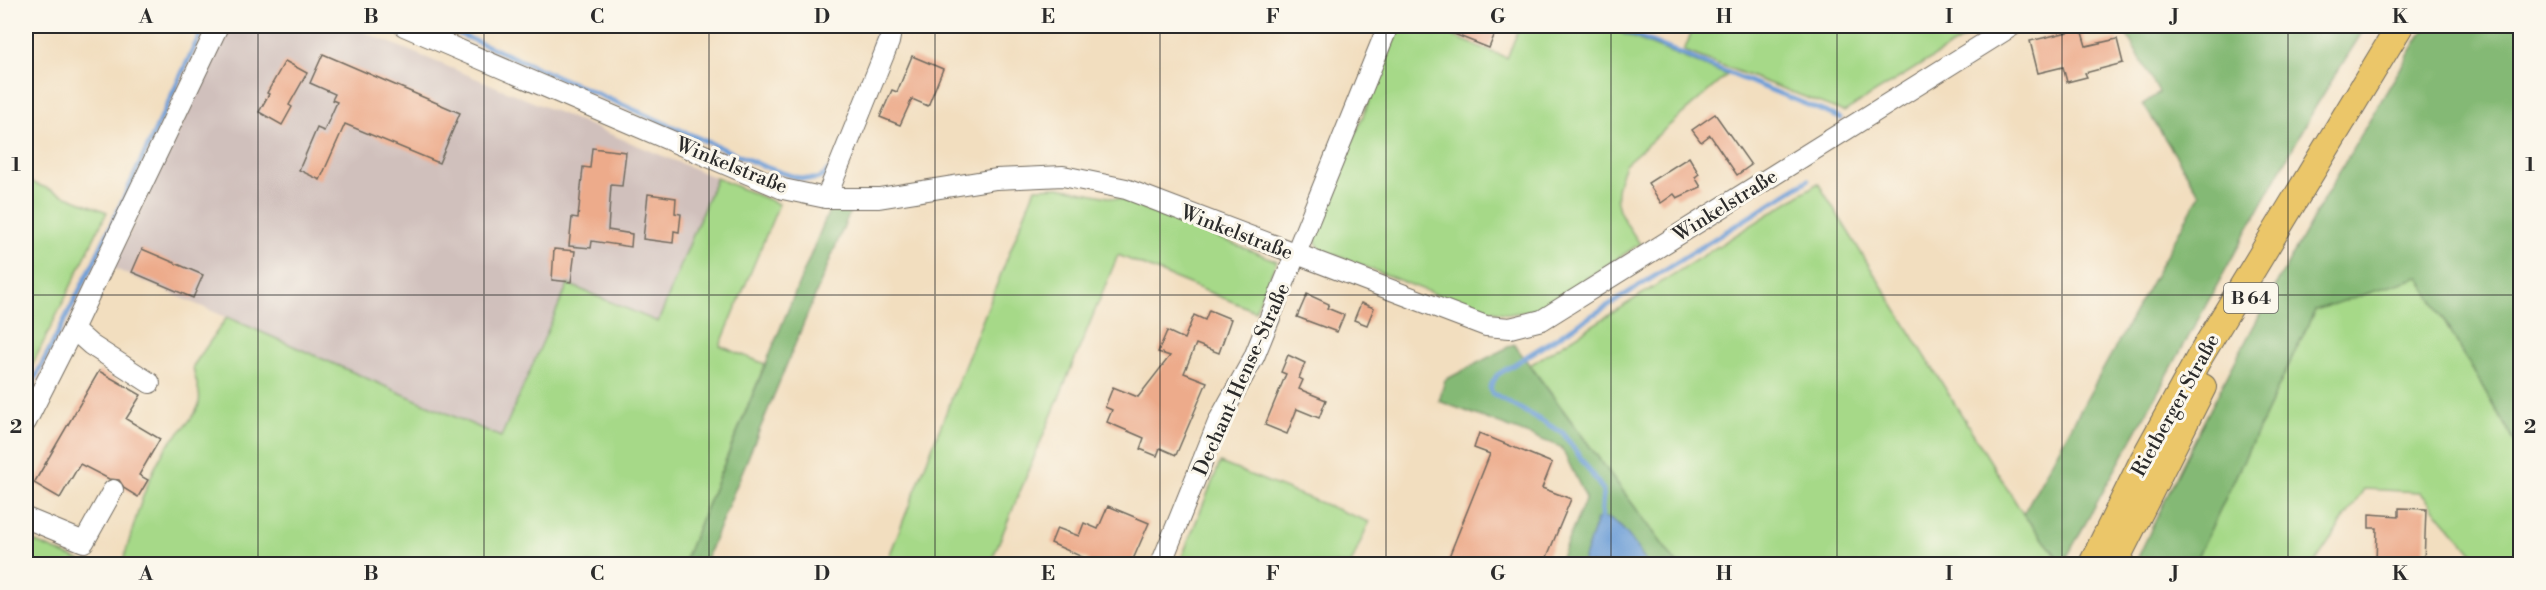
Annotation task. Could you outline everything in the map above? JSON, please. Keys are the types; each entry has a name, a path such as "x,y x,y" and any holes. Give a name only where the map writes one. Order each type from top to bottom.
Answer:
{"main road":[{"name":"Rietberger Straße","path":"2092,564 2143,460 2199,358 2400,26"},
{"name":"Rietberger Straße","path":"2114,564 2166,459 2340,126"}],"street":[{"path":"26,422 218,26"},
{"name":"Winkelstraße","path":"404,26 783,189 826,198 879,198 996,179 1063,176 1126,189 1296,256 1486,326 1510,328 1542,320 2012,26"},
{"path":"826,198 889,42 892,26"},
{"name":"Dechant-Hense-Straße","path":"1161,564 1219,420 1254,357 1388,26"},
{"path":"73,328 91,345 150,383"},
{"path":"26,518 84,542 113,490"}],"shaded area":[{"path":"228,26 350,26 716,178 658,322 568,284 502,437 113,268"}],"green space":[{"path":"1400,26 1428,26 1507,58 1520,26 1604,26 1727,75 1625,164 1616,198 1621,215 1640,244 1537,310 1509,314 1465,306 1320,249 1313,237"},
{"path":"1694,26 1984,26 1844,112 1684,51"},
{"path":"2122,26 2366,26 2316,106 2063,564 2023,514 2200,194 2143,104 2159,93"},
{"path":"2426,26 2520,26 2520,451 2419,277 2315,310 2194,564 2135,564 2236,358 2348,157"},
{"path":"716,178 779,204 720,346 765,364 683,564 122,564 150,478 168,446 198,407 199,392 193,366 227,317 501,437 568,284 658,322"},
{"path":"26,180 107,212 26,378"},
{"path":"1818,183 2023,514 2063,564 1677,564 1530,365"},
{"path":"1059,187 1123,200 1277,261 1255,311 1118,255 990,564 886,564 1035,188"},
{"path":"830,208 851,209 704,564 683,564"},
{"path":"2419,277 2520,451 2520,564 2482,564 2420,492 2364,489 2314,564 2194,564 2315,310"},
{"path":"1514,344 1677,564 1558,564 1586,498 1561,447 1439,401 1445,380"},
{"path":"1220,463 1369,522 1351,564 1179,564"},
{"path":"26,538 88,564 26,564"}],"water":[{"path":"1606,518 1625,531 1647,564 1582,564 1597,519"}],"building":[{"path":"1434,26 1498,26 1489,48"},
{"path":"2081,29 2086,46 2117,39 2123,63 2085,73 2087,77 2067,82 2063,67 2038,73 2030,41"},
{"path":"323,54 460,113 439,163 345,124 320,180 299,170 317,128 324,131 337,102 332,100 335,94 310,83"},
{"path":"912,56 943,69 928,106 912,99 900,125 880,117 892,90 897,92"},
{"path":"285,61 307,73 289,105 292,107 282,125 259,112"},
{"path":"1715,114 1751,165 1737,175 1710,135 1701,142 1692,130"},
{"path":"592,148 626,152 622,186 611,185 608,230 632,234 631,247 592,241 591,248 569,246 572,217 578,218 583,167 590,168"},
{"path":"1689,157 1699,174 1695,177 1701,187 1677,198 1674,194 1661,203 1648,183"},
{"path":"648,194 676,198 675,213 681,214 679,232 674,231 673,243 643,239"},
{"path":"142,249 203,275 193,298 132,272"},
{"path":"554,249 575,251 571,282 552,280"},
{"path":"1307,294 1329,304 1327,308 1344,315 1337,332 1297,317"},
{"path":"1361,303 1374,308 1367,325 1354,320"},
{"path":"1209,310 1231,319 1219,353 1196,344 1184,373 1207,382 1176,455 1160,448 1157,456 1140,449 1144,438 1107,422 1112,410 1105,407 1113,387 1138,397 1170,356 1158,352 1167,331 1184,339 1194,315 1205,320"},
{"path":"1288,355 1305,363 1299,378 1303,380 1299,389 1326,400 1319,418 1297,409 1287,434 1265,425 1286,374 1281,372"},
{"path":"99,371 141,395 126,419 160,439 139,475 148,480 138,497 125,489 119,480 109,479 80,464 60,498 34,483"},
{"path":"1479,433 1552,463 1542,488 1571,499 1544,564 1446,564 1490,454 1474,448"},
{"path":"1108,506 1149,523 1131,564 1087,564 1089,560 1051,543 1057,528 1079,536 1084,523 1098,529"},
{"path":"2399,508 2426,509 2424,564 2376,564 2377,528 2369,528 2369,514 2399,516"}],"waterway":[{"path":"26,396 94,262 204,26"},
{"path":"441,26 763,166 807,179 816,179 827,171"},
{"path":"873,56 880,26"},
{"path":"1612,26 1840,118"},
{"path":"1601,522 1603,490 1563,433 1492,393 1490,387 1497,375 1808,180"}]}
